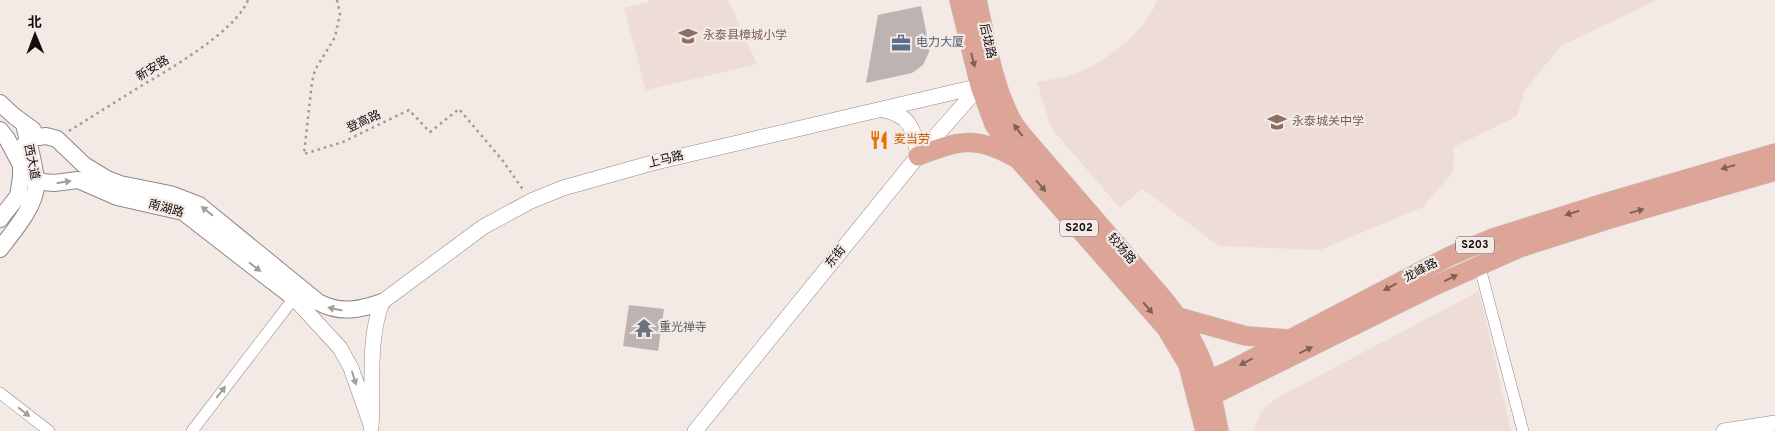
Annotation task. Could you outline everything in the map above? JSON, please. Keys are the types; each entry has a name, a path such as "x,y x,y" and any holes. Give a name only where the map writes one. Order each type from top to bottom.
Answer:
{"main road":[{"name":"后垅路","path":"959,0 988,84"},
{"name":"后垅路","path":"977,0 988,84"},
{"name":"较场路","path":"988,84 994,124 1017,158 1166,328 1203,391 1219,431"},
{"name":"较场路","path":"988,84 1023,136 1178,317 1201,359 1205,431"},
{"path":"0,103 24,124 51,138 84,165 107,179 120,184 170,194 199,205 326,307 350,310 382,302"},
{"path":"21,165 4,135 24,124"},
{"name":"西大道","path":"0,249 28,210 34,198 35,177 24,124"},
{"path":"27,142 38,136 51,138"},
{"name":"西大道","path":"0,220 18,196 21,177 21,154 27,142"},
{"path":"918,156 958,142 971,142 1001,150 1017,158"},
{"name":"龙峰路","path":"1203,391 1290,339 1450,256 1493,238 1604,203 1775,154"},
{"name":"南湖路","path":"21,165 28,174 43,182 54,183 78,180 117,197 183,212 294,298"},
{"name":"龙峰路","path":"1203,391 1479,264 1518,248 1775,171"},
{"path":"1178,317 1246,336 1290,339"}],"street":[{"name":"上马路","path":"382,302 460,243 505,214 531,200 564,188 652,163 988,84"},
{"name":"东街","path":"695,431 918,156 988,84"},
{"path":"883,110 897,112 904,117 911,127 915,138 918,156"},
{"path":"1479,264 1523,431"},
{"path":"192,431 294,298 340,348 351,368 372,429"},
{"path":"372,429 374,338 377,317 382,302"},
{"path":"0,393 49,431"},
{"path":"1724,431 1775,423"}],"path":[{"name":"新安路","path":"51,138 188,57 228,26 243,9 248,0"},
{"name":"登高路","path":"336,0 340,14 337,31 327,52 315,70 304,154 343,142 410,110 430,132 459,109 503,161 531,200"}],"shaded area":[{"name":"永泰县樟城小学","path":"648,0 728,0 757,64 646,90 624,8 648,2"},
{"name":"永泰城关中学","path":"1157,0 1657,0 1561,46 1525,90 1517,116 1454,147 1453,172 1423,207 1320,250 1219,246 1142,189 1120,208 1051,128 1037,82 1065,77 1084,70 1104,59 1126,43 1143,25"},
{"path":"1479,291 1511,431 1254,431 1259,415 1265,407 1277,398"}],"building":[{"name":"电力大厦","path":"921,6 929,46 929,52 923,65 912,73 866,83 878,15"},
{"name":"重光禅寺","path":"629,305 664,309 658,351 623,346"}],"place":[{"name":"永泰县樟城小学","path":"688,36"},
{"name":"电力大厦","path":"901,43"},
{"name":"永泰城关中学","path":"1277,122"},
{"name":"麦当劳","path":"879,140"},
{"name":"重光禅寺","path":"644,328"}]}
